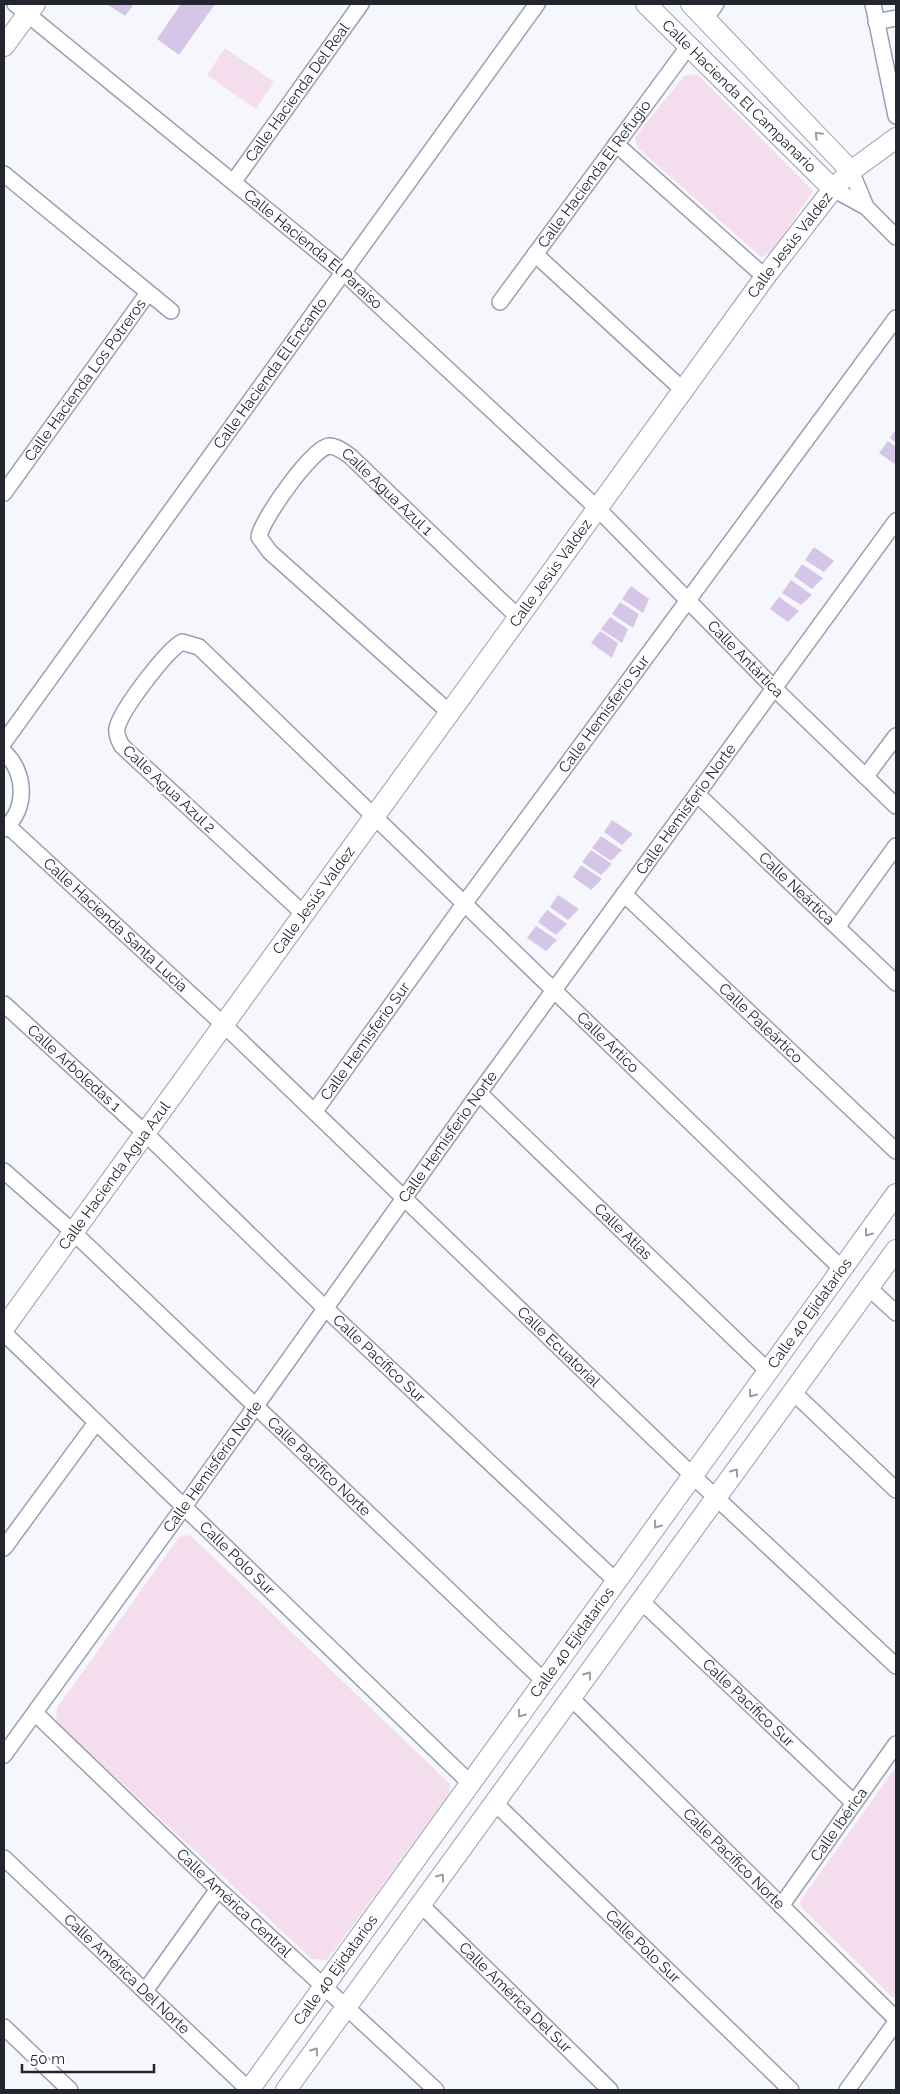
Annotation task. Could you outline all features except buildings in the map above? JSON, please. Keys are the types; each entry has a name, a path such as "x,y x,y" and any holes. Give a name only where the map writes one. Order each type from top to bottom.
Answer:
{"main road":[{"name":"Calle Hacienda El Campanario","path":"646,4 833,189"},
{"name":"Calle Hacienda El Campanario","path":"690,4 711,11 851,171"},
{"path":"4,46 26,7"},
{"name":"Calle Jesús Valdez","path":"224,1025 765,277 833,189 851,171 896,138"},
{"name":"Calle Hacienda Agua Azul","path":"4,1328 224,1025"},
{"name":"Calle 40 Ejidatarios","path":"249,2090 896,1194"},
{"name":"Calle 40 Ejidatarios","path":"286,2090 896,1250"}],"street":[{"name":"Calle Hacienda Del Real","path":"234,181 361,4"},
{"name":"Calle Hacienda El Encanto","path":"4,742 538,4"},
{"path":"873,4 896,116"},
{"name":"Calle Hacienda El Paraíso","path":"26,7 343,272 598,510"},
{"path":"876,22 896,18"},
{"name":"Calle Hacienda El Refugio","path":"500,302 688,47"},
{"path":"616,144 765,277"},
{"path":"851,171 866,207"},
{"name":"Calle Hacienda Los Potreros","path":"4,174 171,312"},
{"path":"833,189 866,207 896,237"},
{"path":"535,254 683,390"},
{"name":"Calle Hacienda Los Potreros","path":"4,492 148,293"},
{"name":"Calle Hemisferio Sur","path":"315,1111 464,904 896,318"},
{"name":"Calle Agua Azul 1","path":"450,713 270,552 259,537 265,519 315,454 329,446 335,447 350,456 519,618"},
{"name":"Calle Antártica","path":"598,510 775,689 896,806"},
{"name":"Calle Hemisferio Norte","path":"4,1755 184,1508 404,1196 896,521"},
{"name":"Calle Agua Azul 2","path":"304,914 122,746 117,731 123,715 134,699 174,646 182,642 199,647 375,816"},
{"path":"866,776 896,736"},
{"path":"4,752 18,770 22,785 21,800 16,813 6,827"},
{"name":"Calle Neártica","path":"698,795 896,983"},
{"name":"Calle Ártico","path":"375,816 842,1269"},
{"name":"Calle Hacienda Santa Lucía","path":"6,827 224,1025"},
{"path":"838,926 896,846"},
{"name":"Calle Paleártico","path":"624,894 896,1151"},
{"name":"Calle Arboledas 1","path":"4,1004 145,1133"},
{"name":"Calle Ecuatorial","path":"224,1025 404,1196 693,1476 717,1496 896,1666"},
{"name":"Calle Atlas","path":"479,1093 768,1371"},
{"name":"Calle Pacífico Sur","path":"145,1133 325,1308 616,1581"},
{"path":"4,1171 73,1232"},
{"name":"Calle Pacífico Norte","path":"73,1232 544,1681"},
{"path":"869,1288 896,1314"},
{"name":"Calle Polo Sur","path":"4,1333 95,1424 470,1783"},
{"path":"793,1392 896,1490"},
{"path":"4,1548 95,1424"},
{"name":"Calle Pacífico Sur","path":"642,1601 854,1803"},
{"name":"Calle Pacífico Norte","path":"571,1698 896,2020"},
{"name":"Calle América Central","path":"35,1713 218,1889 436,2090"},
{"name":"Calle Ibérica","path":"781,1906 896,1744"},
{"name":"Calle Polo Sur","path":"495,1803 791,2090"},
{"name":"Calle América Del Norte","path":"4,1858 249,2090"},
{"path":"145,1991 218,1889"},
{"name":"Calle América Del Sur","path":"420,1905 610,2090"},
{"path":"847,2090 896,2020"},
{"path":"4,2026 70,2090"}],"shaded area":[{"path":"225,48 274,82 256,109 207,75"},
{"path":"697,74 813,191 772,252 761,257 638,148 635,137 684,76"},
{"path":"190,1535 450,1784 449,1794 327,1960 312,1959 56,1722 57,1708 179,1537"},
{"path":"896,1767 896,1996 892,1997 801,1907 800,1901"}]}
